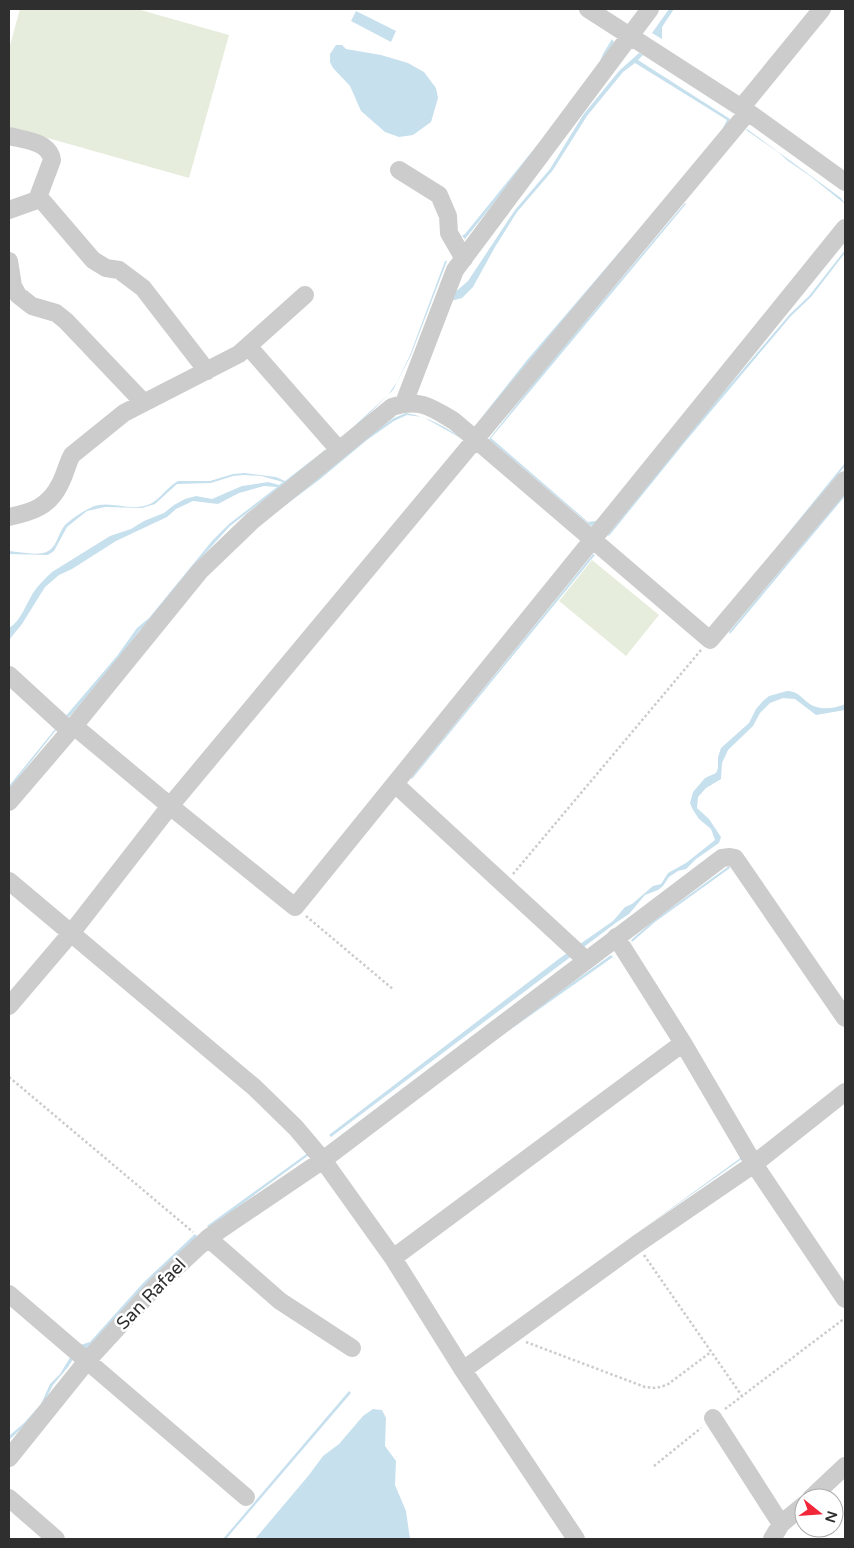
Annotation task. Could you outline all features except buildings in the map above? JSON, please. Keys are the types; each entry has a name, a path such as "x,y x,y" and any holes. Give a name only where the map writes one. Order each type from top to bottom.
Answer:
{"street":[{"path":"588,9 744,110 845,182"},
{"path":"404,403 455,270 650,9"},
{"path":"9,1006 72,932 170,806 476,439 744,110 822,9"},
{"path":"9,136 36,143 51,153 52,160 39,197 32,202 9,210"},
{"path":"399,170 438,195 448,216 449,233 464,259"},
{"path":"39,197 93,260 106,268 119,270 143,288 207,371"},
{"path":"9,675 295,907 845,228"},
{"path":"9,262 18,295 32,306 56,313 66,321 144,403"},
{"path":"9,517 29,512 46,504 61,483 72,455 124,413 239,354 305,295"},
{"path":"248,346 338,450"},
{"path":"9,802 200,571 252,520 392,407 404,403 419,403 431,407 454,421 710,640 845,480"},
{"path":"395,784 586,960"},
{"name":"San Rafael","path":"9,1458 87,1361 156,1286 206,1240 323,1160 722,858 735,858 845,1018"},
{"path":"9,881 72,932 276,1107 296,1128 323,1160 393,1258 464,1370 576,1539"},
{"path":"616,937 683,1043 754,1164 845,1299"},
{"path":"393,1258 683,1043"},
{"path":"464,1370 637,1244 754,1164 845,1092"},
{"path":"206,1240 280,1301 352,1348"},
{"path":"9,1294 246,1497"},
{"path":"713,1418 776,1532 794,1515"},
{"path":"822,1488 845,1466"},
{"path":"9,1498 56,1539"}],"path":[{"path":"504,884 710,640"},
{"path":"295,907 394,990"},
{"path":"9,1077 206,1240"},
{"path":"637,1244 742,1396"},
{"path":"654,1466 713,1418 845,1318"},
{"path":"510,1336 645,1387 656,1388 667,1385 711,1352"}],"green space":[{"path":"20,9 137,9 229,35 189,178 9,127 9,49"},
{"path":"592,560 659,615 626,656 559,601"}],"water":[{"path":"669,9 674,9 662,27 662,39 652,33"},
{"path":"356,11 396,31 391,42 351,21"},
{"path":"612,39 614,42 605,55 600,68 578,98 465,239 462,236 577,96 598,66"},
{"path":"336,45 408,63 424,72 436,88 438,98 431,122 413,135 399,137 385,132 361,111 350,86 333,68 330,62 330,54"},
{"path":"639,53 643,55 638,60 730,119 721,137 476,428 474,427 527,360 719,136 727,120 635,63 623,72 587,116 553,170 517,212 473,287 462,298 451,301 453,294 468,281 515,210 550,169 583,115 619,71"},
{"path":"747,129 841,198 845,204 778,152 746,130"},
{"path":"685,203 491,438 588,522 596,521 754,329 758,321 760,324 610,509 591,526 489,439 540,375"},
{"path":"845,250 845,253 811,297 791,316 609,536 683,440 790,314 809,296"},
{"path":"445,261 447,261 411,355 393,390 388,395 397,382 410,355"},
{"path":"388,395 347,436 339,440"},
{"path":"406,413 421,417 407,415 394,421 271,516 365,438 394,418"},
{"path":"425,418 437,423 464,440"},
{"path":"329,447 330,449 230,526 140,630 71,715 67,718 65,717 117,656 137,628 149,618 212,541 229,524 277,487 264,486 239,493 218,504 193,501 176,509 167,517 116,541 72,569 59,575 45,587 22,624 9,640 9,628 20,617 39,585 52,572 110,536 131,529 144,521 164,513 185,499 196,496 212,499 242,486 268,482 279,485 283,482 261,476 244,475 233,476 211,483 177,484 155,504 142,508 105,507 87,511 67,527 54,551 48,555 9,554 9,551 35,554 48,551 54,545 66,524 92,507 104,504 131,507 144,506 154,502 178,481 210,481 233,474 245,473 276,477 285,481"},
{"path":"845,463 845,466 716,624 715,623"},
{"path":"845,493 845,496 730,634 729,632"},
{"path":"593,554 595,555 412,779 411,778"},
{"path":"787,691 796,693 816,707 831,708 845,704 845,710 816,715 795,699 783,698 770,703 760,713 753,726 728,750 722,763 721,779 706,788 698,797 697,808 709,819 721,837 719,843 696,859 686,869 678,871 669,877 658,890 645,895 629,914 331,1137 329,1135 560,958 613,921 625,907 632,904 653,886 661,884 668,873 686,863 715,840 711,829 699,819 693,810 690,803 693,792 705,778 716,773 721,748 749,723 756,709 763,701 769,696"},
{"path":"57,729 9,789 9,786"},
{"path":"729,866 730,868 655,922 632,942 631,940 653,921"},
{"path":"611,955 613,957 407,1101"},
{"path":"312,1150 313,1152 209,1228 207,1226"},
{"path":"746,1154 746,1156 637,1233"},
{"path":"195,1234 198,1237 173,1258 88,1348 81,1352 77,1346 90,1342 143,1283"},
{"path":"71,1356 74,1358 53,1385 44,1402 9,1440 9,1436 41,1404 50,1384 60,1374"},
{"path":"349,1391 351,1393 226,1539 223,1539"},
{"path":"373,1409 382,1410 386,1418 385,1446 396,1461 395,1485 406,1511 410,1539 255,1539 323,1456 339,1444 363,1416"}]}
